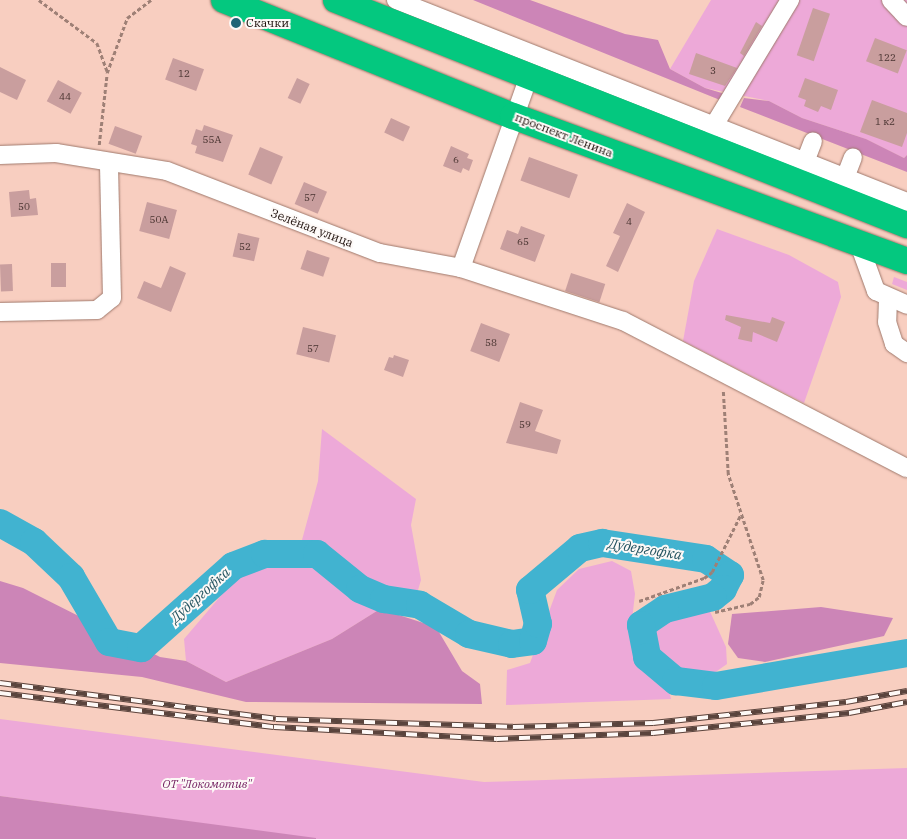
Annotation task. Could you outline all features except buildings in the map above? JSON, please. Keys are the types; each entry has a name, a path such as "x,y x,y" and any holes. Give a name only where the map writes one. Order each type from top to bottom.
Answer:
{"highway":[{"name":"проспект Ленина","path":"224,0 514,116 907,261"},
{"path":"336,0 907,225"}],"street":[{"path":"396,0 416,4 712,127 907,202"},
{"path":"712,127 790,0"},
{"path":"891,0 907,17"},
{"path":"461,268 514,116 530,76"},
{"path":"805,162 813,141"},
{"name":"Зелёная улица","path":"0,155 56,153 167,171 380,253 461,268 623,321 907,468"},
{"path":"846,178 853,157"},
{"path":"0,312 97,310 112,298 103,162"},
{"path":"859,244 869,279 876,291 907,305"},
{"path":"888,298 887,322 894,344 907,353"}],"path":[{"path":"39,0 98,43 107,73"},
{"path":"103,162 107,73 127,18 151,0"},
{"path":"715,612 750,604 760,597 763,580 754,546 740,516 728,474 723,372"},
{"path":"639,602 704,578 712,572 740,516"}],"green space":[{"path":"711,0 907,0 907,155 904,158 866,139 802,118 769,101 705,88 670,69"},
{"path":"717,229 789,255 838,282 841,297 804,403 683,341 694,281"},
{"path":"894,277 907,282 907,290 892,284"},
{"path":"322,429 416,499 411,525 421,580 416,597 382,593 360,581 320,549 302,540 318,481"},
{"path":"612,561 631,571 635,594 632,620 635,649 645,664 668,686 671,699 506,705 507,670 530,663 557,590 579,569"},
{"path":"257,565 315,567 338,586 380,609 332,639 226,682 186,661 184,639 236,578"},
{"path":"708,607 726,647 727,664 707,678 689,676 667,665 652,647 651,632 665,619"},
{"name":"ОТ \"Локомотив\"","path":"0,719 484,782 907,768 907,839 316,839 0,796"}],"shaded area":[{"path":"473,0 530,0 625,34 658,40 670,69 705,88 725,94 720,100"},
{"path":"744,98 769,101 802,118 866,139 904,158 907,155 907,172 740,107"},
{"path":"0,581 23,588 160,657 186,661 226,682 332,639 380,609 436,627 462,671 480,684 482,704 246,702 142,677 0,663"},
{"path":"821,607 893,618 884,636 765,662 738,658 728,644 732,614"},
{"path":"0,796 316,838 316,839 0,839"}],"waterway":[{"name":"Дудергофка","path":"0,523 34,542 71,577 109,642 141,648 233,566 265,554 317,554 360,589 384,599 420,605 469,634 512,644 533,641 538,624 530,590 580,548 602,543 706,559 730,575 723,589 713,597 665,609 641,625 647,657 676,681 716,686 907,653"}],"railway":[{"path":"0,683 276,719 513,727 653,723 846,702 907,691"},
{"path":"0,693 274,727 497,739 653,733 849,713 907,702"}],"place":[{"name":"Скачки","path":"236,23"}]}
